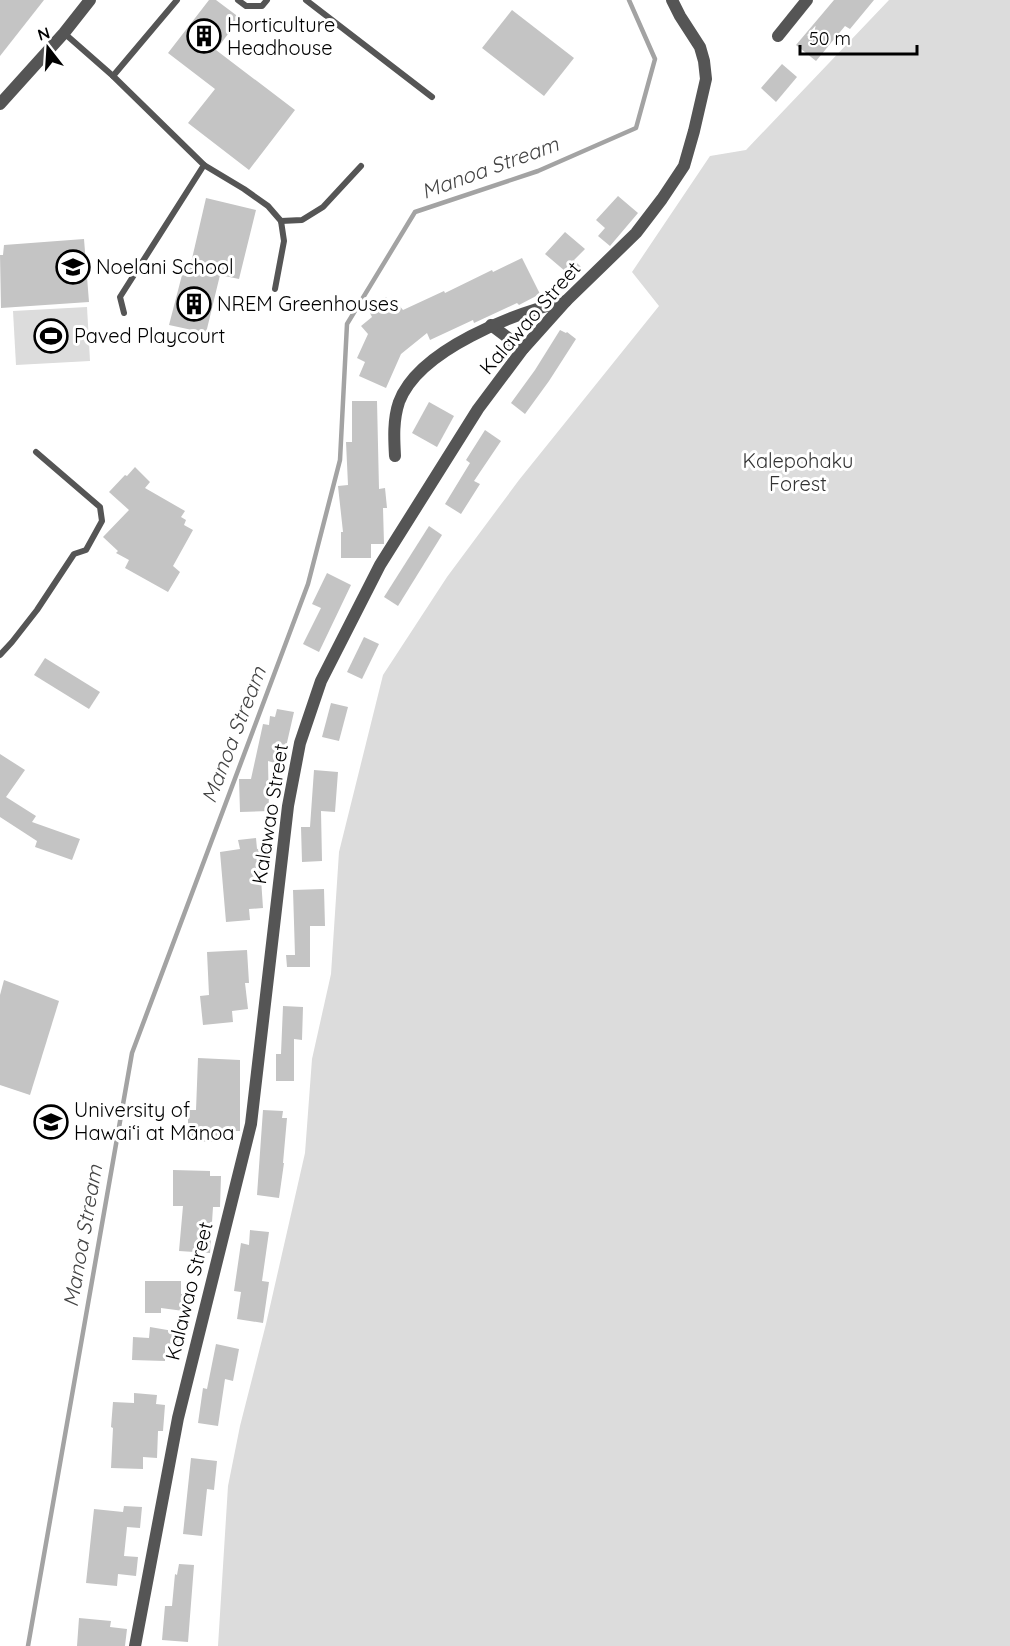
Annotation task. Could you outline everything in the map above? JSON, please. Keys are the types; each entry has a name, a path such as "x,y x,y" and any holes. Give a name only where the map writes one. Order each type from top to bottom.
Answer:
{"street":[{"path":"0,104 64,33 90,0"},
{"name":"Kalawao Street","path":"135,1646 178,1418 251,1124 288,806 300,743 321,681 380,565 478,409 523,349 566,302 636,233 684,166 706,80 700,47 672,0"},
{"path":"778,36 807,0"},
{"path":"395,456 394,421 399,401 410,380 426,364 491,326 566,302"},
{"path":"491,326 523,349"}],"lane":[{"path":"112,76 177,0"},
{"path":"238,0 246,6 262,6 267,0"},
{"path":"306,0 432,97"},
{"path":"64,33 204,165 268,206 281,221 284,241 274,289"},
{"path":"124,313 120,297 204,165"},
{"path":"281,221 302,220 322,207 361,166"},
{"path":"0,655 37,610 74,554 86,550 102,521 100,507 36,452"}],"green space":[{"name":"Kalepohaku Forest","path":"889,0 1010,0 1010,1646 218,1646 228,1486 240,1426 305,1153 312,1059 331,974 339,852 383,675 447,577 519,480 659,306 632,272 710,156 746,150"},
{"name":"Paved Playcourt","path":"87,307 90,361 16,365 13,311"}],"building":[{"path":"0,0 44,0 0,56"},
{"path":"209,0 216,0 240,18 216,50 295,110 249,170 188,123 215,89 168,53"},
{"path":"834,0 874,0 850,29 845,26 816,61 796,45"},
{"path":"512,10 574,58 544,96 482,48"},
{"path":"782,64 797,77 776,102 761,88"},
{"path":"618,196 638,213 610,246 598,236 605,228 596,220"},
{"path":"206,198 256,210 239,279 220,275 206,333 169,325 182,275 188,276"},
{"path":"565,232 585,249 574,260 581,267 572,277 545,254"},
{"path":"84,239 89,302 1,308 0,255 3,255 4,245"},
{"path":"522,258 540,294 519,305 517,303 474,323 473,320 430,340 427,333 401,354 386,388 359,376 365,362 357,358 368,334 361,326 372,317 369,311 386,297 390,302 394,299 403,310"},
{"path":"560,330 576,339 525,414 511,403"},
{"path":"352,401 377,401 379,489 385,488 387,508 383,508 384,544 371,544 371,558 341,558 341,532 343,532 338,486 348,485 346,442 352,442"},
{"path":"429,402 454,416 437,447 412,433"},
{"path":"485,430 501,441 474,481 480,484 461,514 445,504 470,463 466,460"},
{"path":"135,467 150,482 145,488 185,511 181,517 186,520 184,525 193,530 173,566 180,572 168,592 125,568 129,560 116,553 118,551 103,537 129,510 109,492"},
{"path":"429,526 442,535 398,606 384,597"},
{"path":"327,573 351,585 319,652 303,644 321,608 312,604"},
{"path":"364,637 379,644 362,679 347,672"},
{"path":"45,658 100,692 89,709 34,675"},
{"path":"331,703 348,707 339,741 322,737"},
{"path":"277,709 294,712 283,760 276,759 275,763 268,761 269,811 240,812 239,779 251,779 263,724 269,725 270,716 275,717"},
{"path":"0,754 25,770 6,797 36,816 32,822 80,839 72,860 35,847 37,841 0,817"},
{"path":"314,770 338,772 335,812 321,811 322,861 302,862 301,827 310,827"},
{"path":"256,838 257,849 267,847 269,863 260,864 263,908 249,909 250,920 226,922 220,852 240,849 238,840"},
{"path":"324,889 325,926 310,926 310,967 287,967 286,955 295,955 293,890"},
{"path":"247,950 249,983 245,983 248,1009 232,1011 233,1022 203,1025 200,996 209,995 207,952"},
{"path":"4,980 59,1001 30,1095 0,1085 0,995"},
{"path":"283,1006 303,1007 302,1040 294,1039 294,1081 276,1081 276,1054 281,1054"},
{"path":"198,1058 240,1060 240,1131 221,1131 222,1141 188,1142 188,1110 196,1110"},
{"path":"263,1110 283,1111 282,1118 287,1118 279,1198 257,1195"},
{"path":"173,1170 210,1171 210,1176 221,1176 220,1207 213,1207 210,1253 179,1251 183,1206 173,1206"},
{"path":"250,1230 269,1232 262,1281 269,1282 263,1323 237,1319 241,1292 234,1291 241,1243 249,1245"},
{"path":"145,1281 181,1281 181,1294 191,1294 191,1312 161,1308 161,1313 145,1313"},
{"path":"150,1327 179,1332 178,1346 165,1346 165,1361 132,1360 133,1337 149,1338"},
{"path":"216,1344 239,1349 233,1381 225,1379 218,1426 198,1423 203,1388 207,1389"},
{"path":"134,1393 157,1395 156,1404 165,1405 163,1431 158,1431 157,1458 143,1457 143,1469 111,1468 113,1402 134,1403"},
{"path":"191,1458 217,1461 214,1490 207,1489 202,1536 183,1534"},
{"path":"124,1506 142,1507 140,1528 127,1527 124,1556 138,1557 136,1576 118,1574 117,1586 86,1583 94,1509 123,1512"},
{"path":"179,1564 194,1565 188,1642 162,1640 165,1606 172,1606 175,1574 177,1575"},
{"path":"79,1618 111,1621 110,1627 127,1629 125,1646 77,1646"}],"waterway":[{"name":"Manoa Stream","path":"28,1646 132,1053 308,584 340,460 347,324 415,212 538,171 636,128 655,59 629,0"}],"place":[{"name":"Horticulture Headhouse","path":"204,36"},
{"name":"Noelani School","path":"73,267"},
{"name":"NREM Greenhouses","path":"194,304"},
{"name":"Paved Playcourt","path":"51,336"},
{"name":"University of Hawaiʻi at Mānoa","path":"51,1122"}]}
